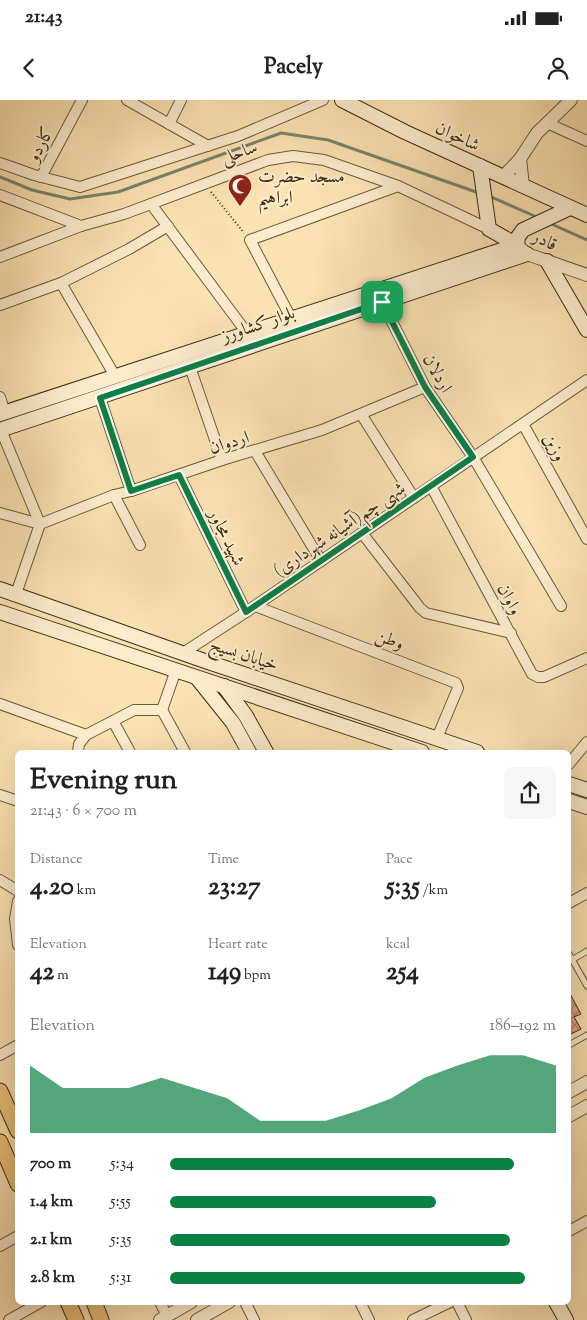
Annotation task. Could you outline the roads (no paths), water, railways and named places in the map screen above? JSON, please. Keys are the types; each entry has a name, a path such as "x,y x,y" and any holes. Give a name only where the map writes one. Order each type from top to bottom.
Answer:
{"main road":[{"name":"شاخوان","path":"342,100 405,132 528,188"},
{"path":"480,166 488,225 522,250"},
{"path":"528,188 587,215"},
{"path":"522,250 518,237 523,230 570,208"},
{"name":"بلوار کشاورز","path":"0,430 382,302 522,250"},
{"name":"بلوار کشاورز","path":"3,414 291,318 522,250"},
{"path":"547,261 587,330"},
{"name":"خیابان بسیج","path":"0,589 229,670 471,750"},
{"name":"خیابان بسیج","path":"0,612 416,750"},
{"path":"102,646 108,627"},
{"path":"229,670 224,686 248,719 265,750"},
{"path":"196,677 233,723 248,750"},
{"path":"233,723 248,719 264,703 273,703"},
{"path":"571,785 587,790"},
{"path":"571,802 587,807"},
{"path":"0,1091 15,1124"},
{"path":"0,1142 15,1177"},
{"path":"69,1305 76,1320"},
{"path":"95,1305 101,1320"},
{"path":"558,1305 566,1320"}],"street":[{"name":"کاردو","path":"41,177 82,100"},
{"path":"127,100 208,146"},
{"path":"169,124 181,100"},
{"name":"ساحلی","path":"0,163 41,177 80,187 238,136 323,100"},
{"path":"503,177 520,159 537,132 571,100"},
{"path":"547,123 587,141"},
{"name":"ساحلی","path":"0,257 81,226 152,204 268,160 293,156 324,160 398,186 488,225"},
{"path":"520,159 528,188"},
{"path":"291,318 250,240 398,186"},
{"path":"0,196 81,226"},
{"path":"152,204 247,332"},
{"path":"0,305 61,283 129,249 168,226"},
{"name":"قادر","path":"522,250 587,275"},
{"path":"61,283 115,376"},
{"name":"اردلان","path":"382,302 425,387 473,457 561,606"},
{"path":"190,367 222,460"},
{"name":"شهی چم(آشیانه شهرداری)","path":"183,653 587,380"},
{"name":"اردوان","path":"40,524 114,496 222,460 322,430 425,387"},
{"path":"0,397 3,414"},
{"path":"100,398 131,491"},
{"path":"362,414 414,498"},
{"name":"وزین","path":"523,424 587,540"},
{"path":"0,430 40,524 16,594"},
{"path":"254,451 321,561"},
{"name":"شهید مجاور","path":"179,475 246,612"},
{"name":"واوان","path":"432,486 532,674 544,677 587,658"},
{"path":"114,496 140,545"},
{"path":"0,513 40,524"},
{"path":"362,533 420,608 426,613 511,633"},
{"name":"وطن","path":"255,606 456,683 458,688 437,738"},
{"path":"176,670 162,710 185,750"},
{"path":"0,704 86,735"},
{"path":"78,750 79,744 86,735 134,710 162,710"},
{"path":"113,721 129,750"},
{"path":"571,762 587,742"},
{"path":"0,795 15,800"},
{"path":"0,880 15,889"},
{"path":"571,902 587,893"},
{"path":"0,1054 15,1046"},
{"path":"571,1091 587,1082"},
{"path":"571,1115 587,1106"},
{"path":"571,1230 587,1221"},
{"path":"0,1246 15,1238"},
{"path":"9,1320 36,1305"},
{"path":"161,1305 164,1318 186,1305"},
{"path":"197,1320 224,1305"},
{"path":"246,1305 254,1320"},
{"path":"362,1305 369,1320"},
{"path":"413,1320 444,1305"},
{"path":"458,1305 466,1320"}],"lane":[{"path":"587,951 572,960 587,986"},
{"path":"571,1044 587,1035"}],"waterway":[{"path":"0,177 32,190 70,199 118,192 281,133 328,140 479,193"},
{"path":"489,196 539,218"},
{"path":"549,223 587,240"}],"place":[{"name":"مسجد حضرت ابراهیم","path":"240,207"}]}
